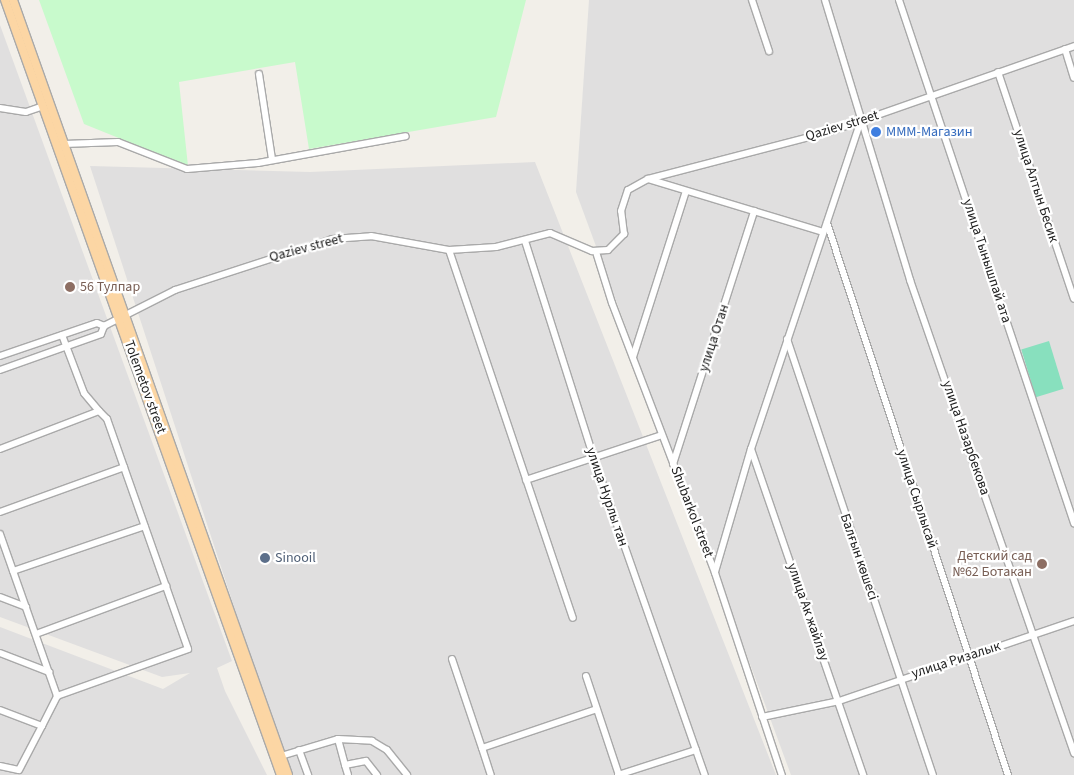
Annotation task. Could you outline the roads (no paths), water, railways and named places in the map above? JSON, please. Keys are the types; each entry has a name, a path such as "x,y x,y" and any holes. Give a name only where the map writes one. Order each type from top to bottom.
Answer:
{"main road":[{"name":"Tolemetov street","path":"5,0 43,106 92,230"},
{"name":"Tolemetov street","path":"13,0 92,230 284,773"},
{"name":"Tolemetov street","path":"123,318 281,756 284,773"}],"street":[{"path":"752,0 769,51"},
{"name":"улица Назарбекова","path":"825,0 910,280 1074,753"},
{"name":"улица Тынышпай ата","path":"899,0 933,95 1074,522"},
{"name":"Qaziev street","path":"104,326 175,290 332,239 372,236 449,250 525,241 550,233 596,252 613,247 624,234 621,211 628,190 648,179 862,121 1074,46"},
{"path":"1065,49 1074,78"},
{"name":"улица Алтын Бесик","path":"998,72 1071,277 1074,300"},
{"path":"258,74 272,160"},
{"path":"0,108 26,112 43,106"},
{"path":"715,573 751,448 826,223 855,129 862,121"},
{"path":"64,144 118,142 187,169 272,160 406,136"},
{"path":"648,179 823,232"},
{"path":"633,358 686,191"},
{"name":"улица Отан","path":"673,464 754,211"},
{"name":"улица Сырлысай","path":"826,223 1008,775"},
{"name":"улица Нурлы тан","path":"525,241 593,456 705,774"},
{"path":"449,250 573,618"},
{"name":"Shubarkol street","path":"596,252 633,358 715,573 782,775"},
{"path":"0,356 97,323 104,326 101,334 0,370"},
{"path":"0,766 20,770 57,696 188,648 107,419 84,394 62,335"},
{"name":"Балғын көшесі","path":"787,339 933,775"},
{"path":"0,449 99,411"},
{"path":"526,480 593,456 662,435"},
{"name":"улица Ак жайлау","path":"751,448 863,775"},
{"path":"0,512 124,467"},
{"path":"13,571 145,526"},
{"path":"0,534 57,696"},
{"path":"36,634 166,586"},
{"path":"0,597 26,607"},
{"name":"улица Ризалык","path":"762,717 839,701 899,678 1033,636 1074,620"},
{"path":"0,653 49,672"},
{"path":"452,659 492,775"},
{"path":"586,676 619,775 696,750"},
{"path":"482,748 597,708"},
{"path":"0,710 42,726"},
{"path":"281,756 338,739 372,741 387,750 407,775"},
{"path":"338,739 348,775"},
{"path":"299,750 308,775"},
{"path":"345,765 366,761 377,775"}],"place":[{"name":"МММ-Магазин","path":"876,132"},
{"name":"56 Тулпар","path":"70,287"},
{"name":"Sinooil","path":"265,558"},
{"name":"Детский сад №62 Ботакан","path":"1042,564"}]}
